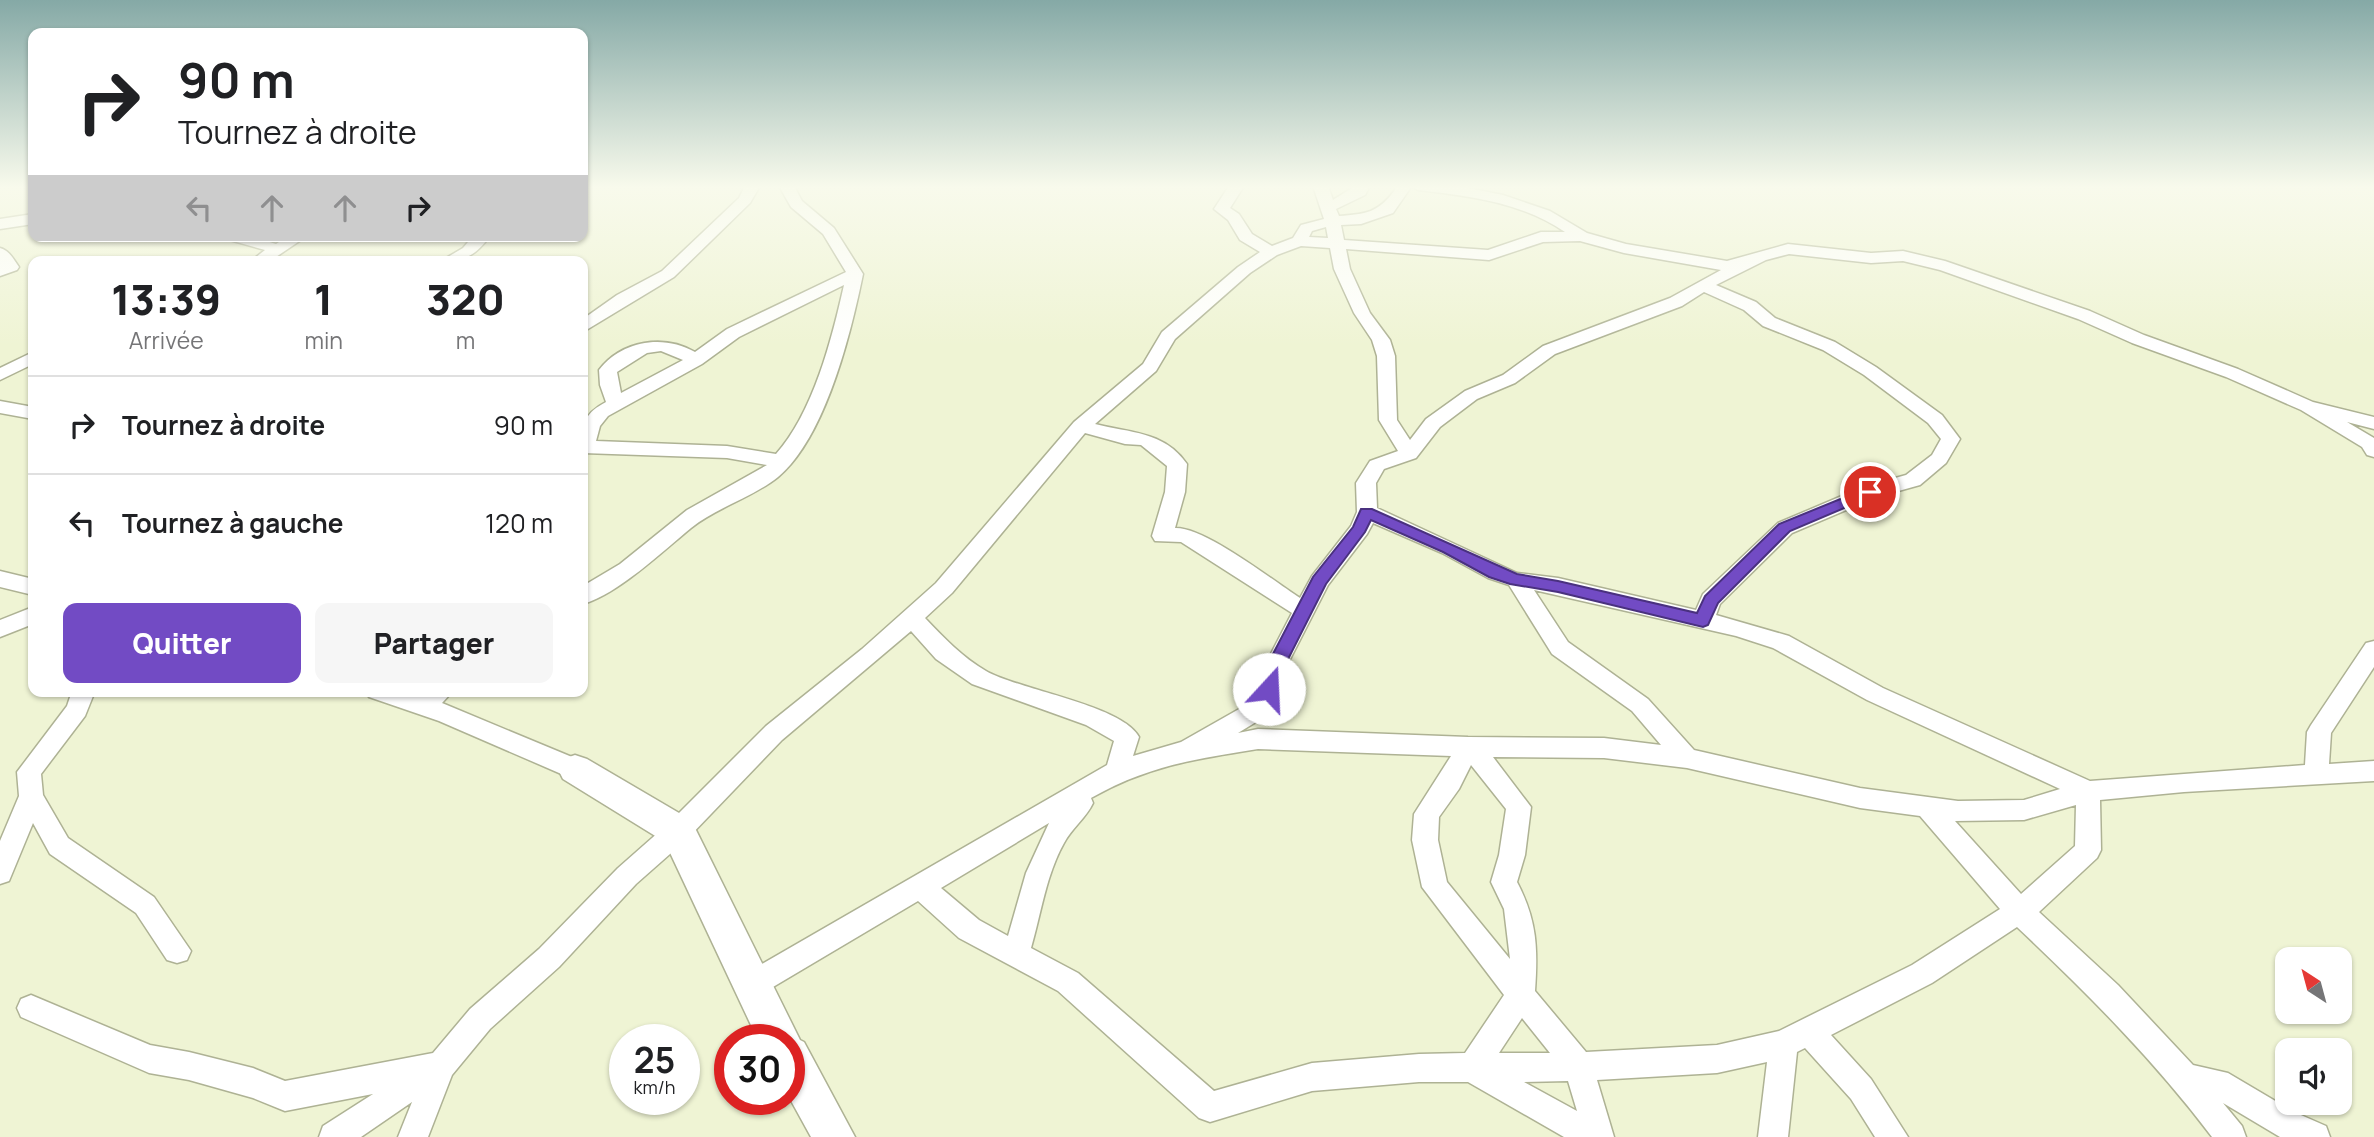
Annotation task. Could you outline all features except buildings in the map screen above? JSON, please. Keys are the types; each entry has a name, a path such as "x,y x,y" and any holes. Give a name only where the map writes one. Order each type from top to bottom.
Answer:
{"main road":[{"path":"575,769 678,831 772,1024"},
{"path":"805,1085 834,1137"}],"street":[{"path":"588,324 623,299 668,274 704,239"},
{"path":"588,593 627,569 694,515 771,472 799,440 825,380 846,316 855,274 834,239"},
{"path":"1249,239 1271,252"},
{"path":"1336,239 1342,269 1362,313 1381,340 1386,356 1388,420 1409,454"},
{"path":"334,1137 441,1066 480,1019 549,958 627,876 678,831 774,733 870,655 944,588 1082,426 1150,367 1168,336 1244,270 1271,252 1299,241 1489,256 1535,239"},
{"path":"1592,239 1624,248 1727,266 1788,249 1871,258 1903,256 1945,266 2084,315 2138,339 2232,373 2307,406 2369,443 2374,451"},
{"path":"253,242 278,249"},
{"path":"267,256 289,242"},
{"path":"459,256 469,251 477,242"},
{"path":"0,253 11,267 0,271"},
{"path":"1188,750 1266,705 1272,673 1319,581 1360,529 1367,512 1366,483 1377,465 1409,454 1433,423 1471,395 1509,379 1549,350 1676,302 1703,285 1760,257"},
{"path":"600,410 696,360 733,334 855,274"},
{"path":"1703,285 1750,306 1769,322 1829,346 1870,371 1935,419 1951,439 1939,460 1913,480 1870,492 1784,527 1711,600 1703,621"},
{"path":"588,434 609,386 608,370 630,352 656,344 682,351 696,360"},
{"path":"0,375 28,360"},
{"path":"2307,406 2374,423"},
{"path":"0,407 28,412"},
{"path":"1082,426 1125,438 1145,439 1177,464 1174,502 1162,536 1184,536 1212,550 1304,611"},
{"path":"588,446 727,452 781,461"},
{"path":"1367,512 1449,548 1495,573 1516,580 1558,586 1738,628 1781,642 1875,694 2088,791"},
{"path":"0,579 28,586"},
{"path":"1516,580 1560,648 1640,705 1687,758"},
{"path":"0,629 28,617"},
{"path":"911,617 944,653 980,678 1094,719 1127,737 1117,771 1063,819 1045,856 1016,954"},
{"path":"2316,776 2319,732 2374,649"},
{"path":"82,697 77,710 29,772 32,796 59,846 145,905 177,951"},
{"path":"395,697 447,714 575,769"},
{"path":"421,706 434,697"},
{"path":"751,985 1014,834 1117,771 1188,750 1258,739 1468,747 1604,748 1687,758 1860,798 1958,811 2024,810 2088,791 2184,782 2374,771"},
{"path":"1468,747 1450,782 1427,814 1425,839 1435,887 1578,1067 1599,1137"},
{"path":"1468,747 1490,769 1519,807 1512,855 1504,882 1517,908 1524,948 1521,995 1472,1068"},
{"path":"920,886 969,929 1068,982 1210,1107 1312,1077 1419,1068 1578,1067 1717,1059 1796,1038 1922,974 2020,911 2088,850 2088,791"},
{"path":"0,873 32,796"},
{"path":"1927,807 2020,911 2108,995 2186,1079 2231,1137"},
{"path":"31,1008 149,1059 189,1066 253,1083 285,1096 441,1066"},
{"path":"1773,1137 1796,1038"},
{"path":"1796,1038 1861,1089 1893,1137"},
{"path":"413,1137 441,1066"},
{"path":"1472,1068 1593,1137"},
{"path":"2186,1079 2218,1083 2283,1123 2315,1137"}],"route":[{"path":"1269,689 1272,673 1319,581 1360,529 1367,512 1449,548 1495,573 1516,580 1558,586 1703,621 1711,600 1756,558 1784,527 1870,492"}]}
